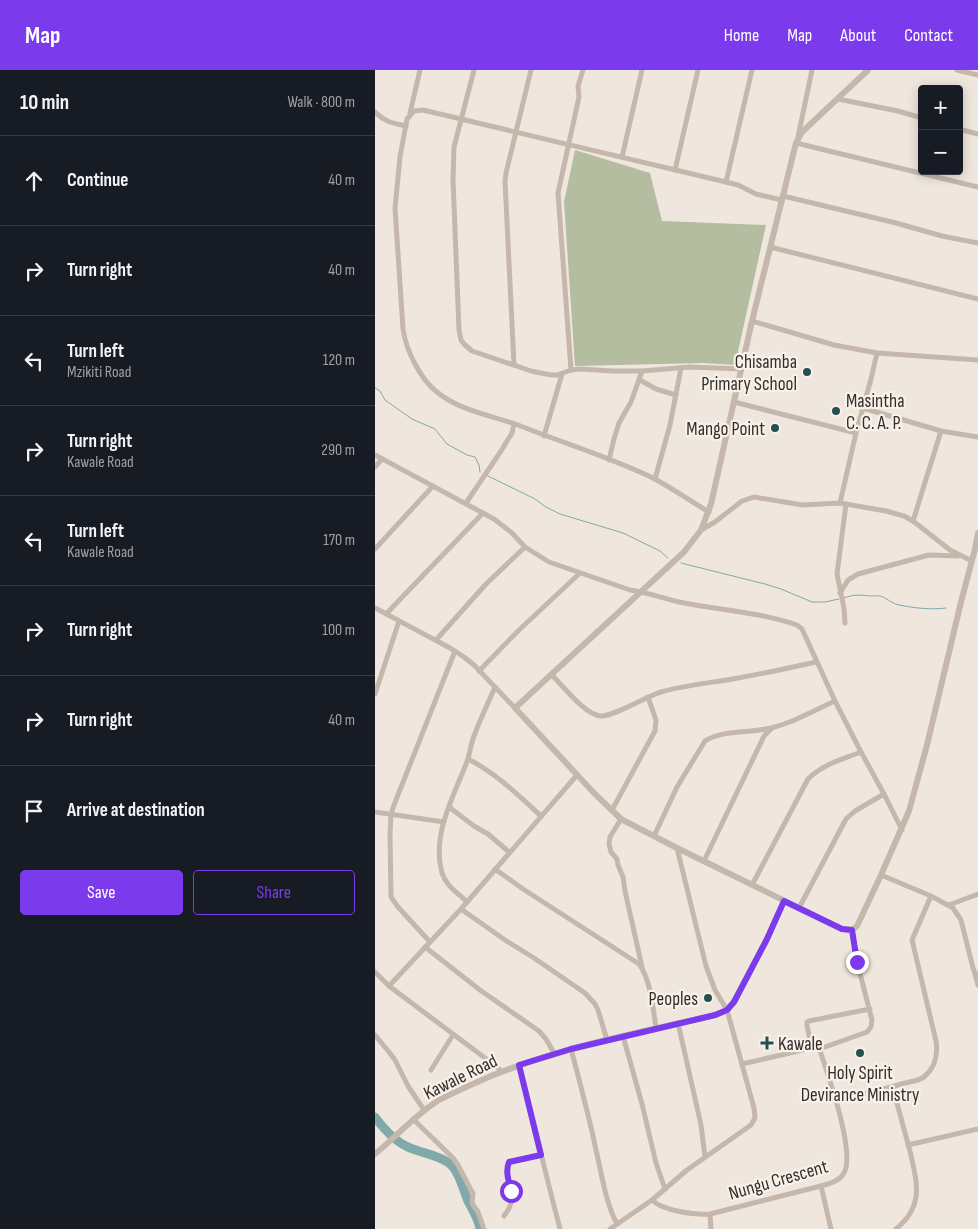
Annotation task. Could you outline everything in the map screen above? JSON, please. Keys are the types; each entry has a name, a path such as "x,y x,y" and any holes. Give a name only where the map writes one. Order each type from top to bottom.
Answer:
{"street":[{"path":"419,70 412,109 405,126 395,208 402,320 406,342 418,369 435,391 452,402 655,479 709,512"},
{"path":"474,70 454,147 453,180 460,334 464,344 472,351 543,374 557,375 581,369 612,371 681,368 742,369"},
{"path":"514,365 505,180 531,70"},
{"path":"571,370 559,206 560,183 579,97 578,86 583,70"},
{"path":"622,157 642,70"},
{"path":"675,170 698,70"},
{"path":"726,182 752,70"},
{"path":"515,708 684,552 701,530 711,504 812,70"},
{"path":"797,140 810,124 868,70"},
{"path":"957,70 978,75"},
{"path":"838,99 918,117"},
{"path":"410,115 423,110 738,185 756,194 783,198 897,223 941,236 978,243"},
{"path":"375,112 388,122 405,126"},
{"path":"963,130 978,134"},
{"path":"797,140 978,188"},
{"path":"770,247 978,299"},
{"path":"752,322 834,345 877,353 978,360"},
{"path":"840,504 855,433 877,353"},
{"path":"655,479 670,424 681,368"},
{"path":"609,460 619,423 631,402 643,371"},
{"path":"544,436 562,374"},
{"path":"639,380 655,389 676,395"},
{"path":"734,402 855,433"},
{"path":"863,408 941,431 978,437"},
{"path":"466,503 512,433 514,424"},
{"path":"913,521 941,431"},
{"path":"375,455 483,513 503,526 525,548 549,562 653,596 758,615 797,625 802,629 835,701 885,794 902,830"},
{"path":"375,467 382,459"},
{"path":"375,549 433,486"},
{"path":"701,530 715,522 742,501 754,497 802,505 846,504 904,516 950,550 972,561"},
{"path":"845,623 837,567 846,504"},
{"path":"386,614 483,513"},
{"path":"375,608 436,640 469,661 621,819 842,929 852,930 857,926 909,811 972,561 977,549 978,533"},
{"path":"436,640 487,584 525,548"},
{"path":"840,593 845,584 858,574 929,555 965,557"},
{"path":"479,671 519,630 580,573"},
{"path":"375,694 399,621"},
{"path":"430,942 391,897 389,834 391,814 455,651"},
{"path":"552,675 579,703 595,715 601,716 661,692 816,662"},
{"path":"467,902 449,886 443,873 440,859 441,840 444,822 468,759 474,736 495,687"},
{"path":"612,810 655,731 656,720 648,697"},
{"path":"654,836 677,788 705,741 709,738 723,734 773,727 835,701"},
{"path":"704,861 764,736 773,727"},
{"path":"751,885 808,779 824,766 861,752"},
{"path":"468,759 489,771 509,786 541,816"},
{"path":"389,986 467,902 577,775"},
{"path":"799,908 846,819 855,811 885,794"},
{"path":"449,807 488,834 509,852"},
{"path":"375,812 444,822"},
{"path":"621,819 610,837 609,844 611,852 617,859 623,877 643,970 648,983 656,1028"},
{"path":"610,1229 652,1200 687,1170 751,1125 755,1118 754,1108 727,1010 715,990 707,966 677,848"},
{"path":"495,868 528,892 639,964 643,970"},
{"path":"881,875 931,896 949,905 956,911 961,920 977,974 978,985"},
{"path":"949,905 978,894"},
{"path":"836,1100 914,1081 925,1076 931,1068 937,1048 935,1033 912,940 931,896"},
{"path":"727,1010 734,1002 751,970 784,901"},
{"path":"461,908 591,999 601,1016 607,1040"},
{"path":"742,1064 819,1048 867,1032 871,1027 872,1020 857,962 852,930"},
{"path":"425,947 539,1031 554,1053"},
{"path":"375,972 389,986 502,1072"},
{"path":"812,1048 806,1024 809,1021 870,1009"},
{"name":"Kawale Road","path":"375,1154 424,1110 453,1093 519,1065 554,1053 715,1015 727,1010"},
{"path":"678,1023 701,1125 705,1157"},
{"path":"431,1070 453,1035"},
{"path":"375,1036 395,1060 408,1086 424,1110"},
{"path":"623,1036 656,1163 665,1189"},
{"name":"Nungu Crescent","path":"652,1200 656,1204 667,1208 698,1214 710,1214 821,1186 842,1176 847,1166 845,1140 836,1100 819,1048"},
{"path":"571,1049 609,1208 617,1224"},
{"path":"519,1065 560,1229"},
{"path":"893,1087 915,1176 916,1198 908,1215 896,1229"},
{"path":"413,1119 458,1165 473,1194 472,1203 478,1212 484,1229"},
{"path":"908,1145 978,1129"},
{"path":"503,1216 511,1204 507,1164 541,1155"},
{"path":"821,1186 831,1229"},
{"path":"710,1214 711,1229"}],"green space":[{"path":"575,150 650,173 662,221 766,225 735,365 703,363 575,366 564,202"}],"waterway":[{"path":"375,388 380,391 385,400 412,419 435,429 447,444 467,455 475,457 480,472"},
{"path":"486,475 535,499 560,514 623,533 660,551 668,558"},
{"path":"681,563 765,584 812,602 839,599"},
{"path":"844,598 857,595 878,596 895,604 905,606 928,609 946,608"},
{"path":"375,1117 397,1141 439,1158 452,1166 477,1218 480,1229"}],"place":[{"name":"Chisamba Primary School","path":"807,372"},
{"name":"Masintha C. C. A. P.","path":"836,411"},
{"name":"Mango Point","path":"775,428"},
{"name":"Peoples","path":"708,998"},
{"name":"Kawale","path":"767,1043"},
{"name":"Holy Spirit Devirance Ministry","path":"860,1053"}],"route":[{"path":"511,1191 507,1164 541,1155 519,1065 554,1053 715,1015 727,1010 731,1007 751,970 784,901 842,929 852,930 857,962"}]}
